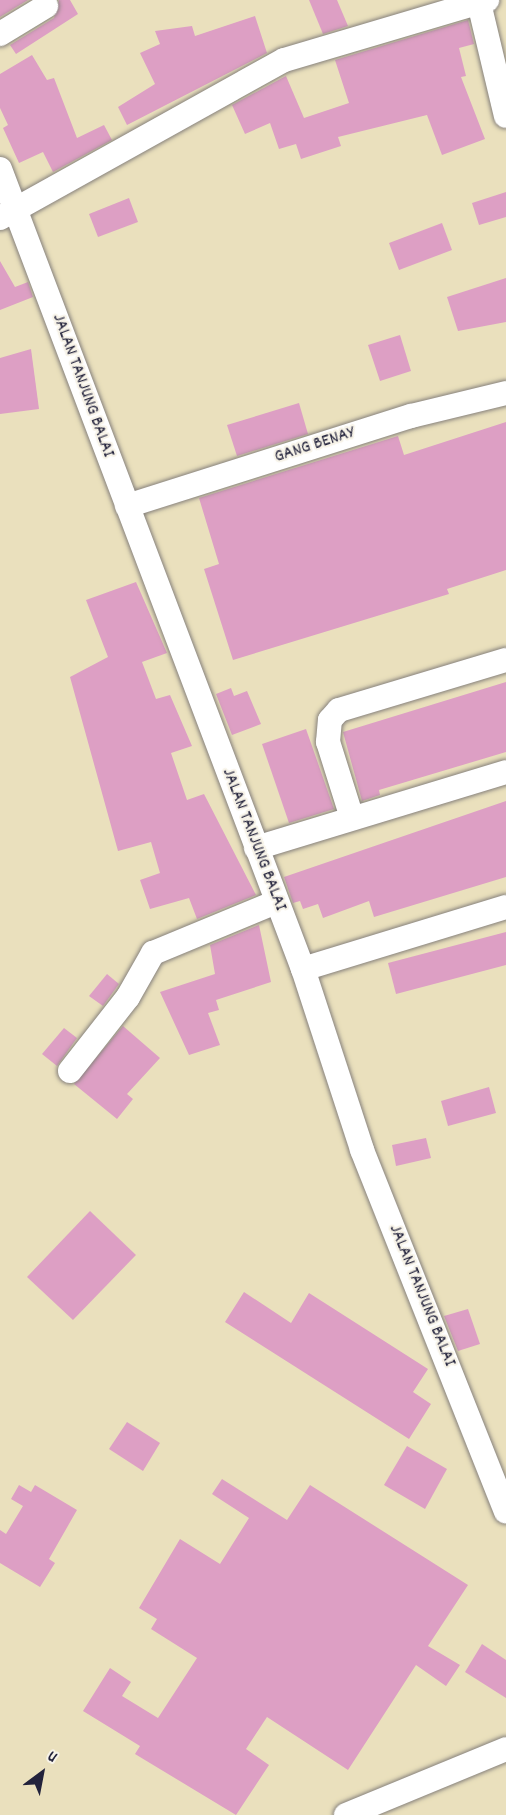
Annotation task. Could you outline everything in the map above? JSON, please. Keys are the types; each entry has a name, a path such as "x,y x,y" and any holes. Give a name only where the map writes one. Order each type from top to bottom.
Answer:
{"street":[{"path":"8,214 284,60 483,1 506,116"},
{"path":"0,34 46,6"},
{"name":"JALAN TANJUNG BALAI","path":"0,169 8,214 127,506 303,969 362,1150 506,1511"},
{"name":"GANG BENAY","path":"127,506 411,416 506,393"},
{"path":"352,818 328,742 330,720 339,710 506,660"},
{"path":"256,848 506,772"},
{"path":"70,1071 128,997 153,953 276,902"},
{"path":"303,969 506,907"},
{"path":"345,1815 506,1749"}],"building":[{"path":"0,0 28,0 0,17"},
{"path":"59,0 70,0 78,14 16,54 10,45 54,18"},
{"path":"309,0 337,0 348,26 323,34"},
{"path":"255,16 267,53 127,125 118,107 155,84 140,53 160,44 155,31 192,26 195,36"},
{"path":"468,20 474,44 459,48 466,76 461,77 485,139 442,155 427,115 338,137 341,146 301,159 296,144 279,149 270,123 245,134 232,105 286,76 304,118 349,103 335,60"},
{"path":"32,55 47,80 54,78 77,138 104,125 112,140 53,172 43,152 19,163 3,128 8,125 0,108 0,74"},
{"path":"506,192 506,217 479,225 472,203"},
{"path":"129,198 138,222 98,237 89,214"},
{"path":"442,223 452,250 399,270 389,243"},
{"path":"0,261 15,287 28,282 33,297 0,310"},
{"path":"506,278 506,322 458,331 447,297"},
{"path":"400,335 411,371 380,381 368,345"},
{"path":"31,349 39,409 0,414 0,358"},
{"path":"299,403 308,434 237,456 227,425"},
{"path":"506,422 506,570 447,589 449,594 233,660 204,569 219,564 199,498 398,436 404,455"},
{"path":"136,582 167,653 142,662 156,699 170,695 192,746 171,753 187,800 204,794 256,895 197,919 189,898 150,909 140,880 160,873 151,842 118,851 70,677 108,657 86,600"},
{"path":"506,682 506,752 379,790 380,795 362,801 343,732"},
{"path":"231,688 234,696 247,691 261,724 232,735 216,694"},
{"path":"306,729 334,809 289,823 262,744"},
{"path":"506,801 506,877 374,917 369,901 323,918 318,904 303,909 300,901 293,903 284,877"},
{"path":"259,925 271,982 216,1000 219,1010 208,1013 220,1045 189,1055 160,992 215,974 210,945"},
{"path":"506,932 506,965 396,994 388,963"},
{"path":"107,974 119,984 103,1006 89,996"},
{"path":"123,1026 160,1058 127,1094 133,1099 117,1119 74,1084"},
{"path":"64,1028 77,1038 57,1066 42,1054"},
{"path":"489,1087 496,1113 448,1126 441,1101"},
{"path":"426,1138 431,1158 396,1166 392,1145"},
{"path":"90,1211 136,1255 73,1320 27,1277"},
{"path":"244,1292 291,1323 309,1293 428,1369 413,1392 431,1404 409,1439 225,1322"},
{"path":"468,1309 480,1344 458,1351 444,1316"},
{"path":"127,1422 160,1443 143,1471 109,1449"},
{"path":"407,1446 447,1469 425,1509 384,1485"},
{"path":"222,1479 287,1520 310,1485 468,1585 428,1646 460,1665 446,1686 416,1665 348,1770 267,1717 246,1749 269,1765 236,1815 135,1754 140,1746 83,1711 110,1668 131,1682 122,1696 158,1718 197,1658 151,1629 157,1619 139,1608 180,1539 220,1564 249,1518 212,1494"},
{"path":"19,1485 31,1492 35,1485 77,1510 49,1559 55,1563 40,1587 0,1563 0,1530 6,1534 23,1506 11,1499"},
{"path":"482,1644 506,1660 506,1698 465,1672"}]}
